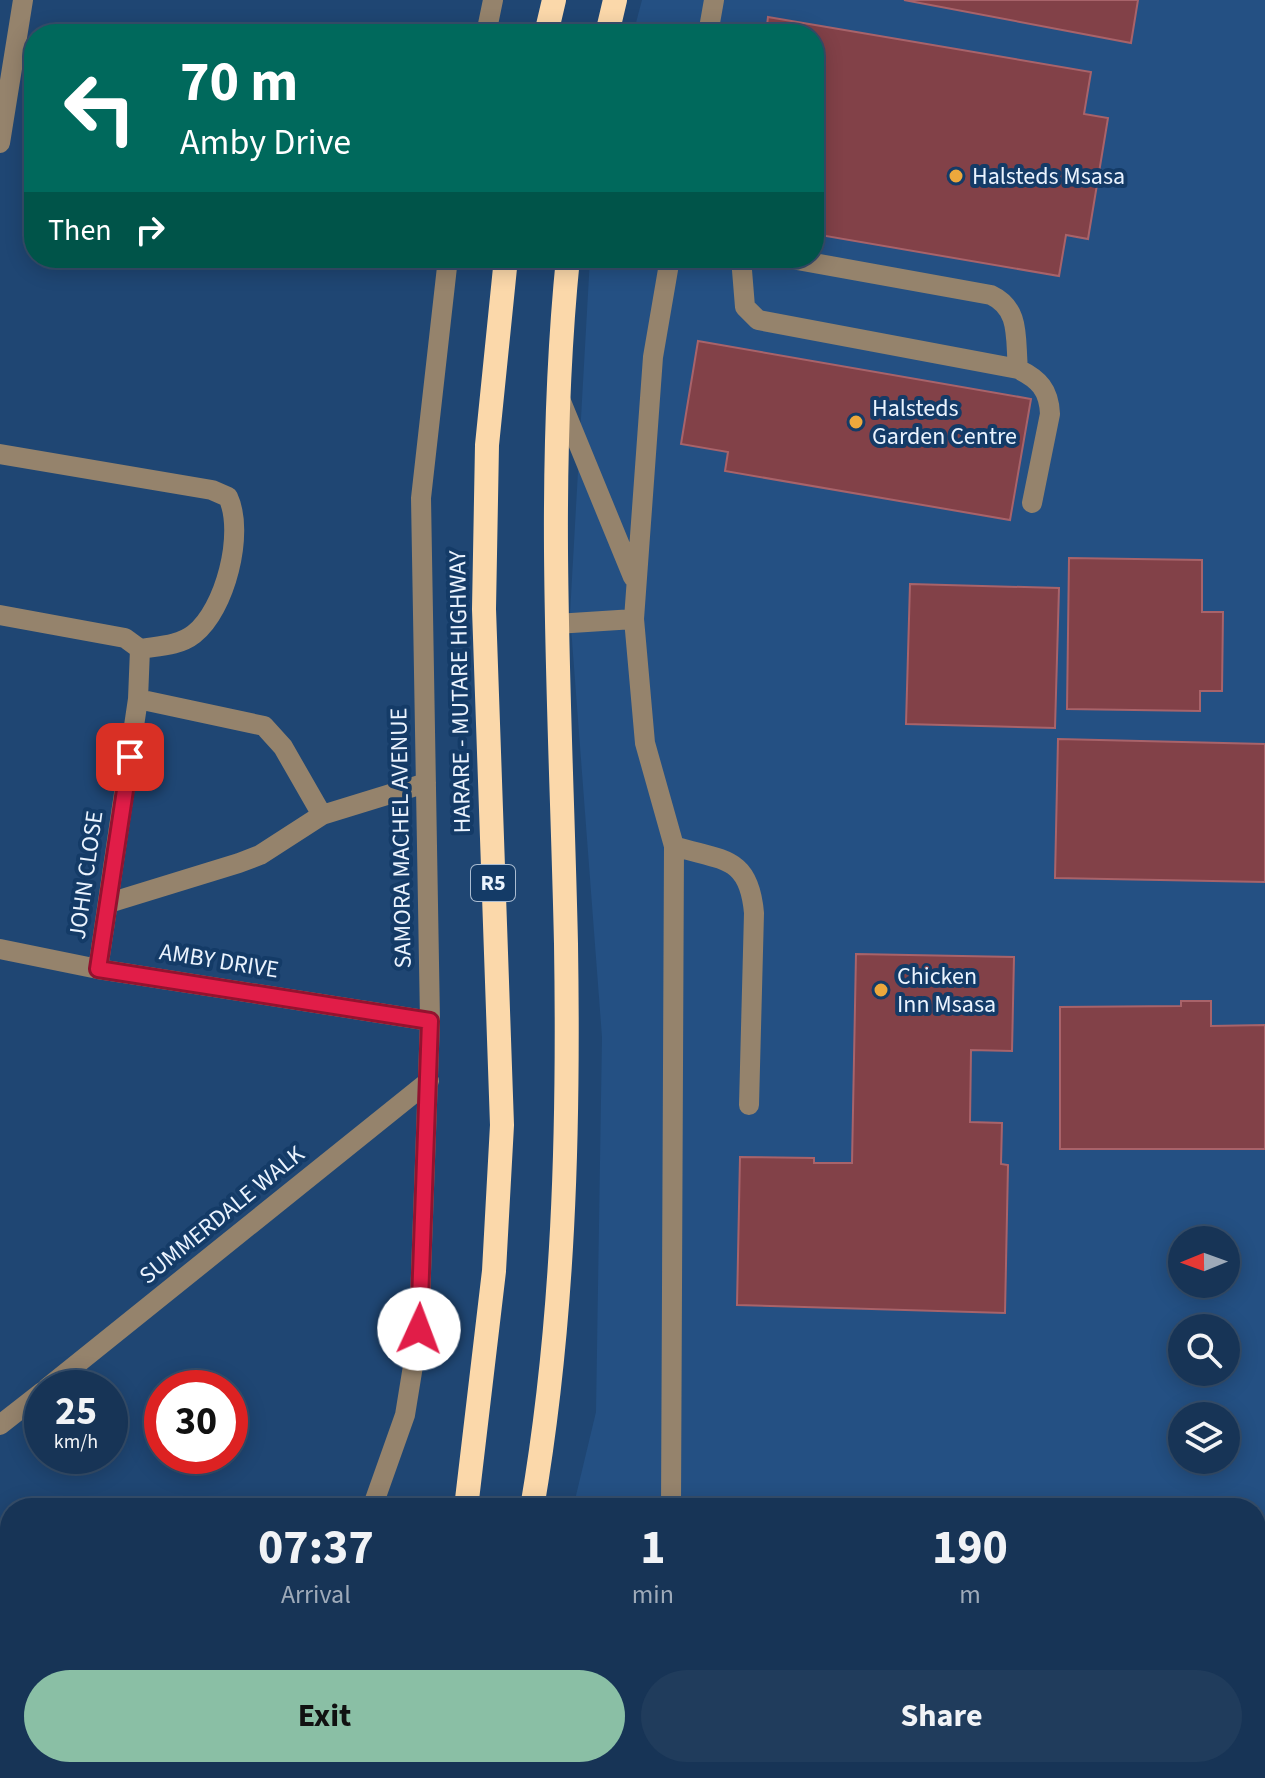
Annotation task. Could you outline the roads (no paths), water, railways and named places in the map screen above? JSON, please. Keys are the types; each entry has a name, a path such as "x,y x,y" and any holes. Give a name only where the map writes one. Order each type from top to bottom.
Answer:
{"highway":[{"path":"548,24 554,0"},
{"path":"609,24 615,0"},
{"name":"HARARE - MUTARE HIGHWAY","path":"467,1498 494,1271 502,1125 484,609 487,445 505,268"},
{"path":"534,1498 549,1408 561,1277 566,1139 566,944 556,624 558,396 567,268"}],"street":[{"path":"0,143 23,0"},
{"path":"488,24 493,0"},
{"path":"710,24 714,0"},
{"path":"824,265 1000,299 1008,305 1013,317 1018,369"},
{"name":"SAMORA MACHEL AVENUE","path":"376,1498 405,1415 415,1370 430,1021 421,498 447,268"},
{"path":"668,268 653,357 634,619 645,743 674,846 671,1498"},
{"path":"742,268 745,307 758,320 1018,369 1035,377 1049,401 1050,414 1032,503"},
{"path":"558,396 635,580"},
{"path":"0,454 212,490 228,497 234,511 234,533 226,580 212,616 192,636 175,643 140,649 125,638 0,615"},
{"path":"556,624 634,619"},
{"name":"JOHN CLOSE","path":"98,969 138,699 140,649"},
{"path":"138,699 264,726 283,747 322,815"},
{"path":"109,903 260,855 322,815 426,783"},
{"path":"674,846 737,866 750,883 754,913 749,1105"},
{"name":"AMBY DRIVE","path":"0,949 98,969 430,1021"},
{"name":"SUMMERDALE WALK","path":"69,1370 429,1081"},
{"path":"0,1425 24,1406"}],"place":[{"name":"Halsteds Msasa","path":"956,176"},
{"name":"Halsteds Garden Centre","path":"856,422"},
{"name":"Chicken Inn Msasa","path":"881,990"}]}
